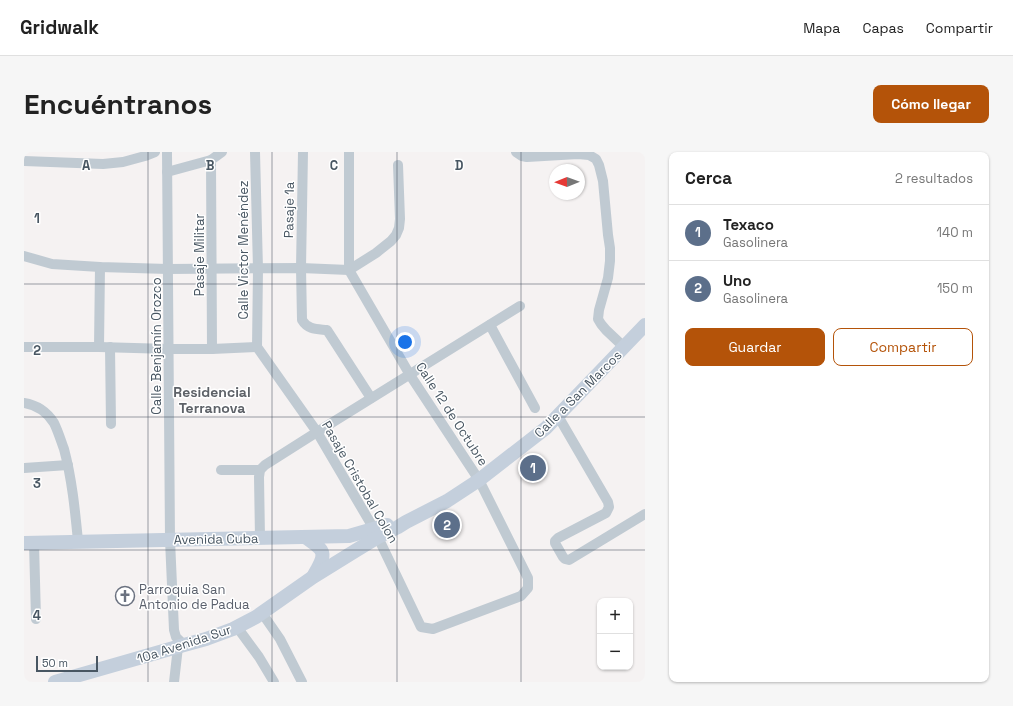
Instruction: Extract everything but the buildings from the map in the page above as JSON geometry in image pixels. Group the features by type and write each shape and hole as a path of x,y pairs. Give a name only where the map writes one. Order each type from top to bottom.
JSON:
{"main road":[{"name":"Calle a San Marcos","path":"406,522 447,502 479,480 546,428 645,325"},
{"name":"Avenida Cuba","path":"29,543 349,536 376,533 396,523 406,522"},
{"name":"10a Avenida Sur","path":"59,681 206,639 237,627 262,613 376,533"},
{"path":"305,537 317,544 322,552 322,561 313,577"}],"street":[{"path":"24,162 103,164 124,162 154,152"},
{"name":"Calle Benjamín Orozco","path":"167,152 170,540 174,630 181,646"},
{"path":"167,172 211,160 222,152"},
{"name":"Calle Victor Menéndez","path":"255,152 258,269 257,348"},
{"name":"Pasaje 1a","path":"303,152 301,268 302,320 305,325 310,328 327,330 370,398"},
{"path":"349,152 349,270"},
{"path":"516,152 527,157 578,154 596,159 603,181 610,248 608,278 598,319 606,330 624,347"},
{"name":"Pasaje Militar","path":"211,160 212,349"},
{"path":"24,256 52,264 100,267 168,269 301,268 349,270 376,253 396,235 399,228 400,219 398,165"},
{"path":"99,347 100,267"},
{"name":"Calle 12 de Octubre","path":"349,270 410,375 479,480 528,578 528,588 521,596 433,629"},
{"path":"260,538 259,477 260,470 265,465 370,398 410,375 520,306"},
{"path":"490,325 535,408"},
{"path":"24,347 169,349 257,348"},
{"path":"110,347 111,424"},
{"name":"Pasaje Cristobal Colon","path":"257,348 317,432 376,533 421,627 433,629"},
{"path":"24,403 35,405 48,415 62,441 71,481 78,541"},
{"path":"558,416 608,502 609,507 606,513 555,541 565,560 569,560 645,514"},
{"path":"24,468 68,465"},
{"path":"221,470 260,470"},
{"path":"29,543 36,619"},
{"path":"262,613 280,639 302,682"},
{"path":"237,627 274,682"},
{"path":"174,682 181,646"}],"place":[{"name":"Texaco","path":"533,468"},
{"name":"Uno","path":"447,525"},
{"name":"Parroquia San Antonio de Padua","path":"125,596"}],"district":[{"name":"Residencial Terranova","path":"212,400"}]}
